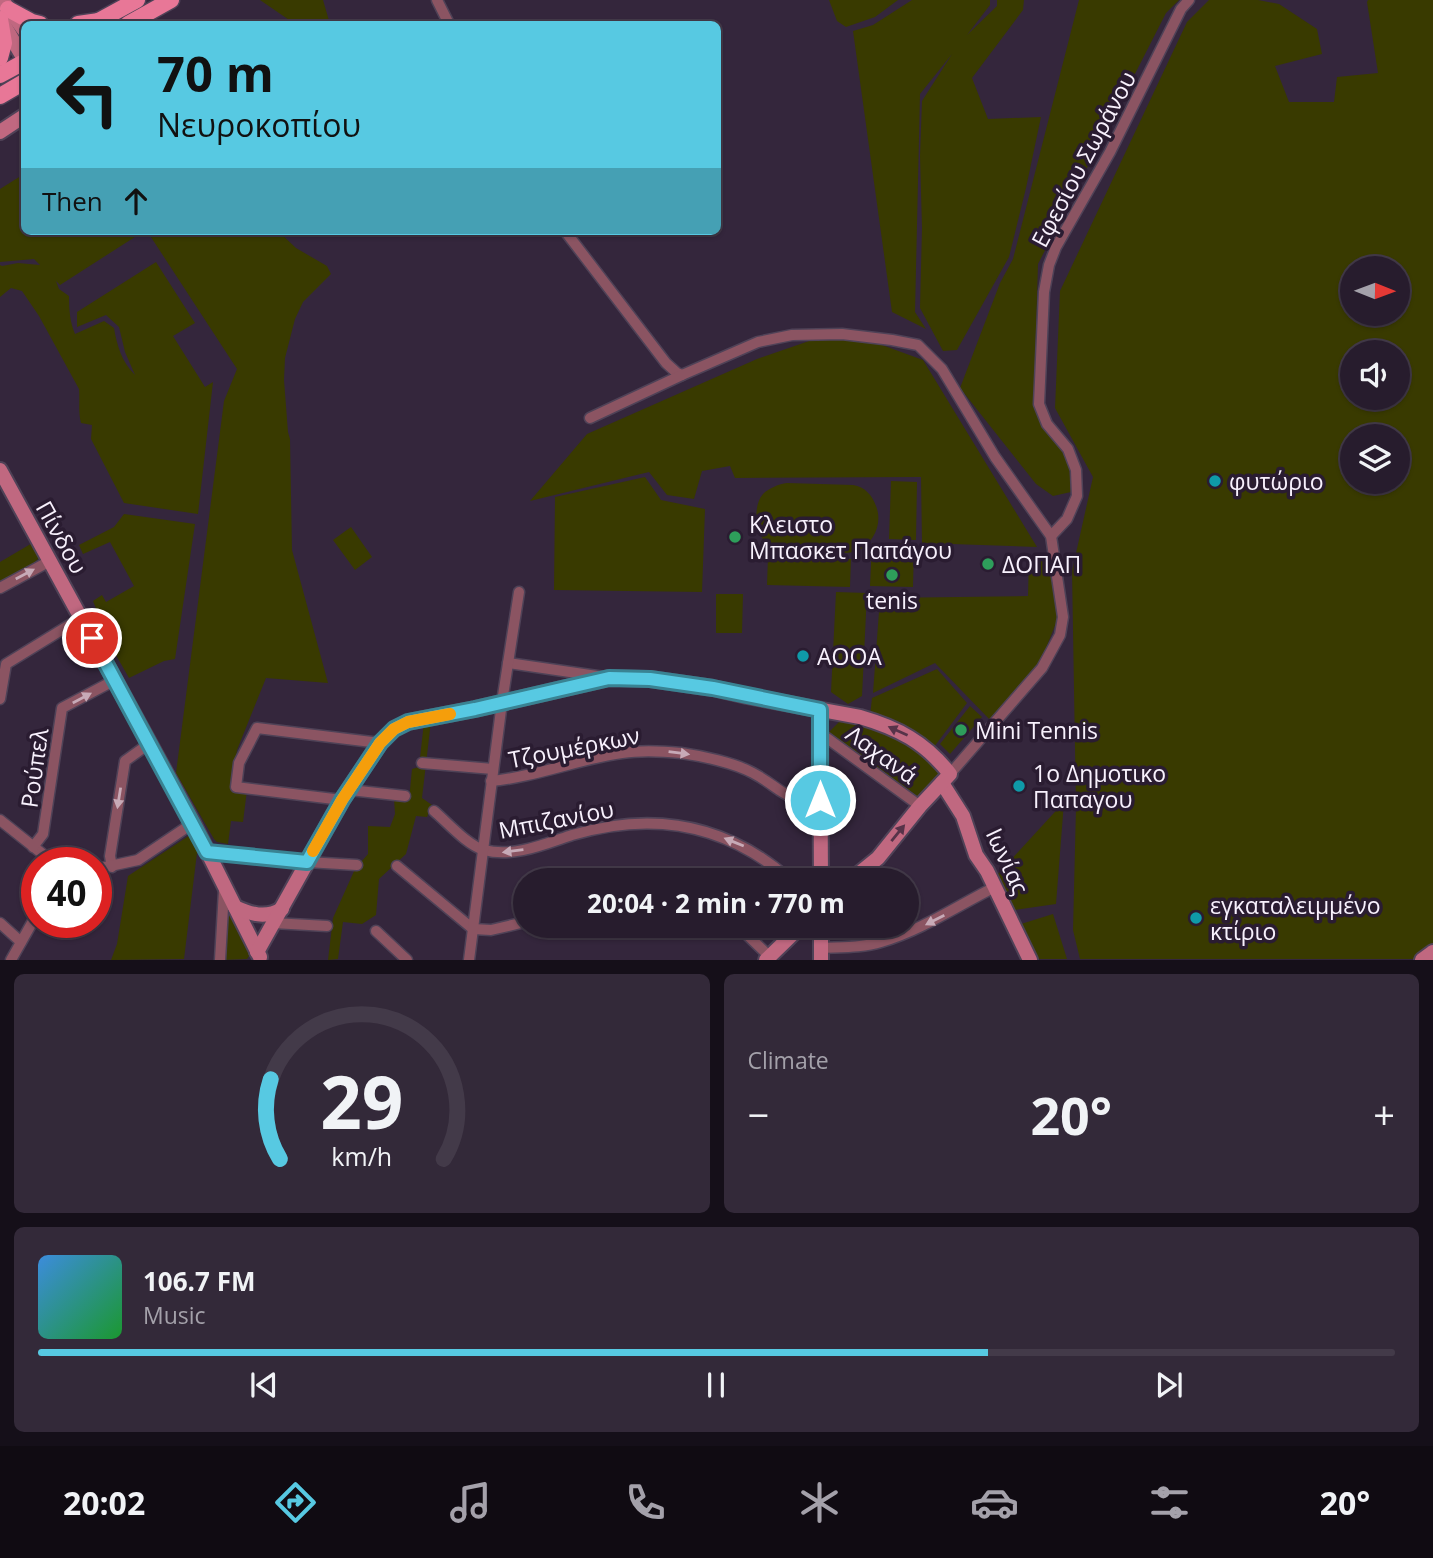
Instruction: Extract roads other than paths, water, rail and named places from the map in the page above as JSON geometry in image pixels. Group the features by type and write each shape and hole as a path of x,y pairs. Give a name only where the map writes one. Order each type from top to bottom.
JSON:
{"main road":[{"path":"100,21 137,0"},
{"path":"133,21 171,0"},
{"path":"0,58 4,43 2,12 29,21"},
{"path":"0,75 21,62"},
{"path":"0,96 21,84"}],"street":[{"path":"437,0 448,21"},
{"name":"Εφεσίου Σωράνου","path":"1051,536 1067,519 1077,496 1076,470 1068,449 1047,424 1040,404 1044,292 1049,265 1056,247 1110,152 1181,9 1189,0"},
{"path":"2,12 21,28"},
{"path":"2,12 21,53"},
{"path":"1,131 21,119"},
{"path":"1,131 21,131"},
{"path":"568,235 666,363 682,374"},
{"path":"590,418 682,374 758,342 792,335 842,334 918,345 942,369 995,457 1051,536 1063,617 1060,635 1042,668 920,806 878,858 866,868"},
{"name":"Πίνδου","path":"0,470 193,823 235,906 255,955"},
{"path":"0,588 50,561"},
{"path":"469,960 491,781 519,592"},
{"path":"0,699 6,663 81,618"},
{"path":"508,663 609,678"},
{"name":"Ιωνίας","path":"255,955 346,795 380,743 394,729 408,722 609,678 650,679 713,688 876,722 908,735 931,752 946,778 976,855 987,871 1030,960"},
{"name":"Ρούπελ","path":"33,847 43,834 62,708 115,680"},
{"path":"820,710 821,868"},
{"path":"380,743 257,728 239,763 236,787 346,795 405,796"},
{"name":"Λαχανά","path":"820,733 920,806"},
{"path":"111,847 125,761 150,743"},
{"name":"Τζουμέρκων","path":"491,781 514,779 622,753 681,753 714,759 752,772 793,798 820,800"},
{"path":"422,763 493,769"},
{"path":"434,811 470,843 483,850"},
{"path":"0,820 33,847"},
{"path":"112,867 138,860 193,823"},
{"name":"Μπιζανίου","path":"483,850 519,851 584,832 616,826 681,825 710,832 744,846 777,868"},
{"path":"207,852 357,865"},
{"path":"397,866 473,929 491,930 513,925"},
{"path":"220,960 225,894 223,885"},
{"path":"821,954 892,938 933,922 995,887"},
{"path":"235,906 256,915 270,915 282,909"},
{"path":"0,923 21,942"},
{"path":"273,923 327,926"},
{"path":"376,931 407,960"},
{"path":"11,960 23,938"},
{"path":"749,938 767,958 788,938"},
{"path":"1422,960 1433,952"}],"place":[{"name":"φυτώριο","path":"1215,481"},
{"name":"Κλειστο Μπασκετ Παπάγου","path":"735,537"},
{"name":"ΔΟΠΑΠ","path":"988,564"},
{"name":"tenis","path":"892,575"},
{"name":"ΑΟΟΑ","path":"803,656"},
{"name":"Mini Tennis","path":"961,730"},
{"name":"1ο Δημοτικο Παπαγου","path":"1019,786"},
{"name":"εγκαταλειμμένο κτίριο","path":"1196,918"}]}
